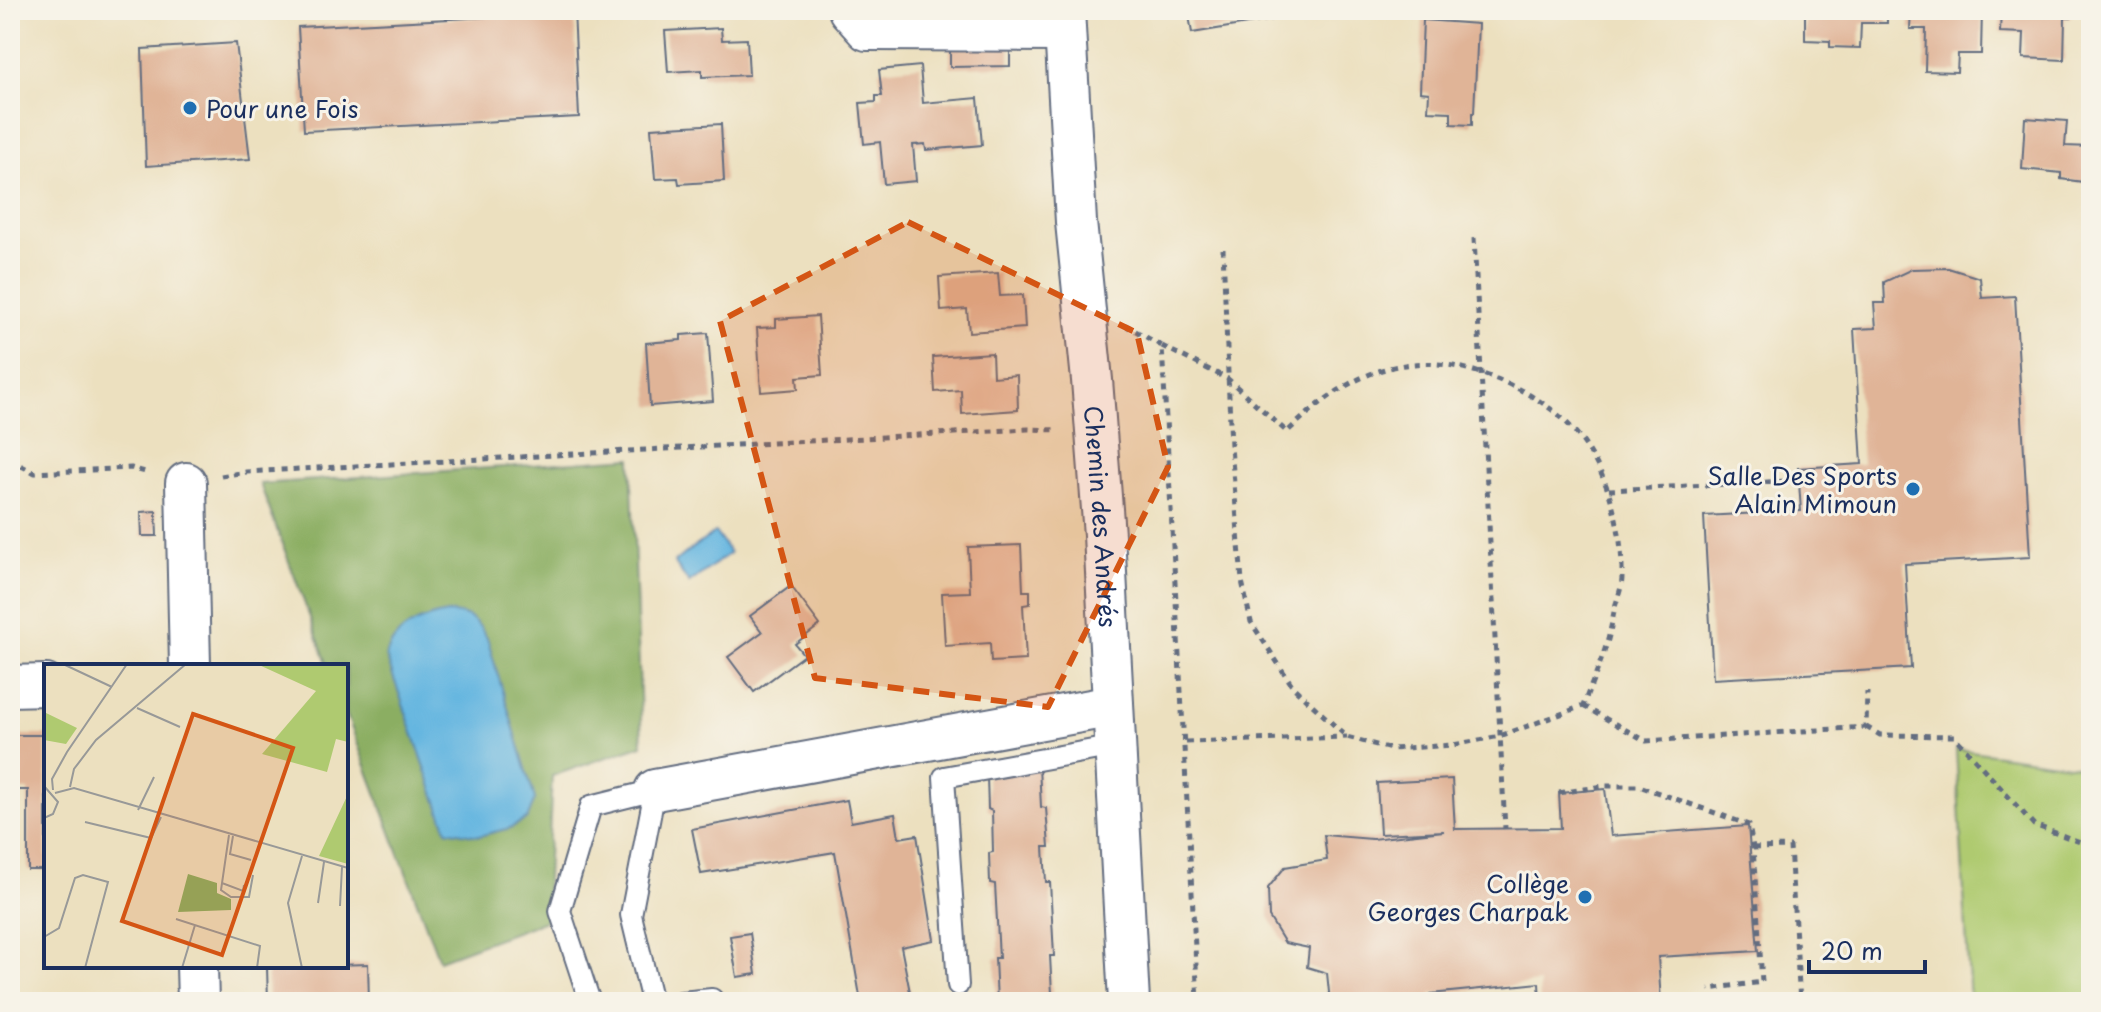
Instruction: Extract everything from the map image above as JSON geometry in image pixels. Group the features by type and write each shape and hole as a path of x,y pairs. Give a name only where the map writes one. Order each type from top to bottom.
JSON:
{"street":[{"name":"Chemin des Andrés","path":"849,10 867,30 1064,20 1076,222 1104,535 1129,1002"},
{"path":"186,483 190,664"},
{"path":"10,686 44,685"},
{"path":"655,790 1113,706"},
{"path":"197,968 198,1002"}],"lane":[{"path":"958,985 944,777 1115,746"},
{"path":"590,1002 560,911 591,806 655,790 631,915 652,1002"},
{"path":"681,1002 712,999"}],"path":[{"path":"1474,238 1505,829"},
{"path":"1223,249 1238,541 1251,622 1294,688 1347,737"},
{"path":"1116,320 1228,379 1287,432 1347,384 1390,368 1430,363 1460,366 1500,380 1537,400 1565,421 1587,450 1609,490 1618,529 1622,580 1606,648 1583,706 1500,736 1453,745 1391,749 1347,737 1186,742"},
{"path":"1162,346 1198,1002"},
{"path":"10,460 35,473 131,468 186,483 246,472 1028,429 1095,431"},
{"path":"1609,490 1788,481"},
{"path":"1866,727 1867,692"},
{"path":"1583,706 1646,741 1866,727 1880,735 1954,736 2034,825 2091,846"},
{"path":"1559,793 1604,786 1639,786 1749,825 1762,982 1709,989"},
{"path":"1753,848 1790,847 1800,1002"}],"highlighted area":[{"path":"908,222 1137,333 1168,467 1048,707 815,678 720,321"}],"green space":[{"path":"631,458 642,745 552,776 545,921 439,960 348,718 348,664 327,664 260,484"},
{"path":"1956,749 2091,768 2091,1002 1970,1002"}],"water":[{"path":"715,532 730,553 689,583 674,562"},
{"path":"447,613 472,619 487,638 535,799 527,819 510,828 479,836 447,830 386,656 402,631 428,618"}],"building":[{"path":"505,10 574,10 579,117 304,131 298,27 506,16"},
{"path":"1188,10 1271,10 1272,20 1192,33"},
{"path":"1805,10 1887,10 1887,23 1861,23 1860,48 1830,47 1830,41 1805,40"},
{"path":"1911,10 1982,10 1981,54 1958,54 1957,72 1925,71 1926,29 1910,29"},
{"path":"2001,10 2071,10 2071,18 2065,18 2064,60 2023,58 2024,33 2000,32"},
{"path":"1423,20 1478,24 1472,125 1451,124 1451,112 1428,111 1429,93 1420,92"},
{"path":"721,28 722,40 747,39 749,75 702,77 702,70 668,72 665,31"},
{"path":"236,43 250,159 146,166 142,49"},
{"path":"950,43 1010,43 1010,66 950,67"},
{"path":"920,66 923,103 978,98 982,145 926,150 925,144 913,145 916,181 884,184 880,142 864,144 860,103 876,102 876,96 882,96 879,70"},
{"path":"2025,118 2067,121 2065,146 2091,147 2091,183 2061,179 2061,173 2022,169"},
{"path":"721,124 724,181 679,184 678,178 655,179 651,128"},
{"name":"Salle Des Sports Alain Mimoun","path":"1948,268 1980,278 1982,298 2015,296 2030,557 1905,564 1911,668 1713,679 1704,516 1801,511 1798,468 1862,464 1854,329 1876,328 1874,303 1885,303 1884,282 1912,269"},
{"path":"998,273 1000,296 1023,295 1025,328 969,332 967,309 941,311 939,277"},
{"path":"818,316 822,375 797,377 798,389 761,392 757,328 776,327 776,319"},
{"path":"708,333 713,401 650,406 646,343 681,340 681,335"},
{"path":"992,353 993,377 1017,375 1018,410 962,414 961,390 935,392 933,357"},
{"path":"156,511 157,536 142,536 141,512"},
{"path":"1021,545 1023,591 1030,591 1030,604 1023,605 1026,660 991,662 990,643 945,646 942,593 970,592 968,547"},
{"path":"791,586 820,625 795,644 804,655 754,692 728,657 762,632 750,616"},
{"path":"10,735 44,735 44,870 28,870 28,790 10,790"},
{"path":"1039,766 1041,807 1046,808 1049,847 1044,847 1046,882 1050,882 1054,956 1050,956 1052,994 997,1002 995,958 999,958 995,884 990,883 992,811 988,809 987,776"},
{"name":"Collège Georges Charpak","path":"1452,779 1455,829 1561,828 1559,793 1605,789 1611,836 1748,826 1758,951 1658,957 1661,1002 1540,1002 1539,983 1431,994 1431,1002 1330,1002 1327,973 1307,967 1309,948 1285,943 1269,917 1268,888 1285,867 1327,860 1324,835 1372,839 1444,831 1380,834 1377,783"},
{"path":"847,800 851,822 895,814 899,838 917,835 934,940 901,947 912,1002 861,1002 835,852 701,874 692,829"},
{"path":"750,933 756,974 737,977 730,936"},
{"path":"368,964 369,1002 268,1002 267,968 348,968 348,965"}],"place":[{"name":"Pour une Fois","path":"190,108"},
{"name":"Salle Des Sports Alain Mimoun","path":"1913,489"},
{"name":"Collège Georges Charpak","path":"1585,897"}]}
